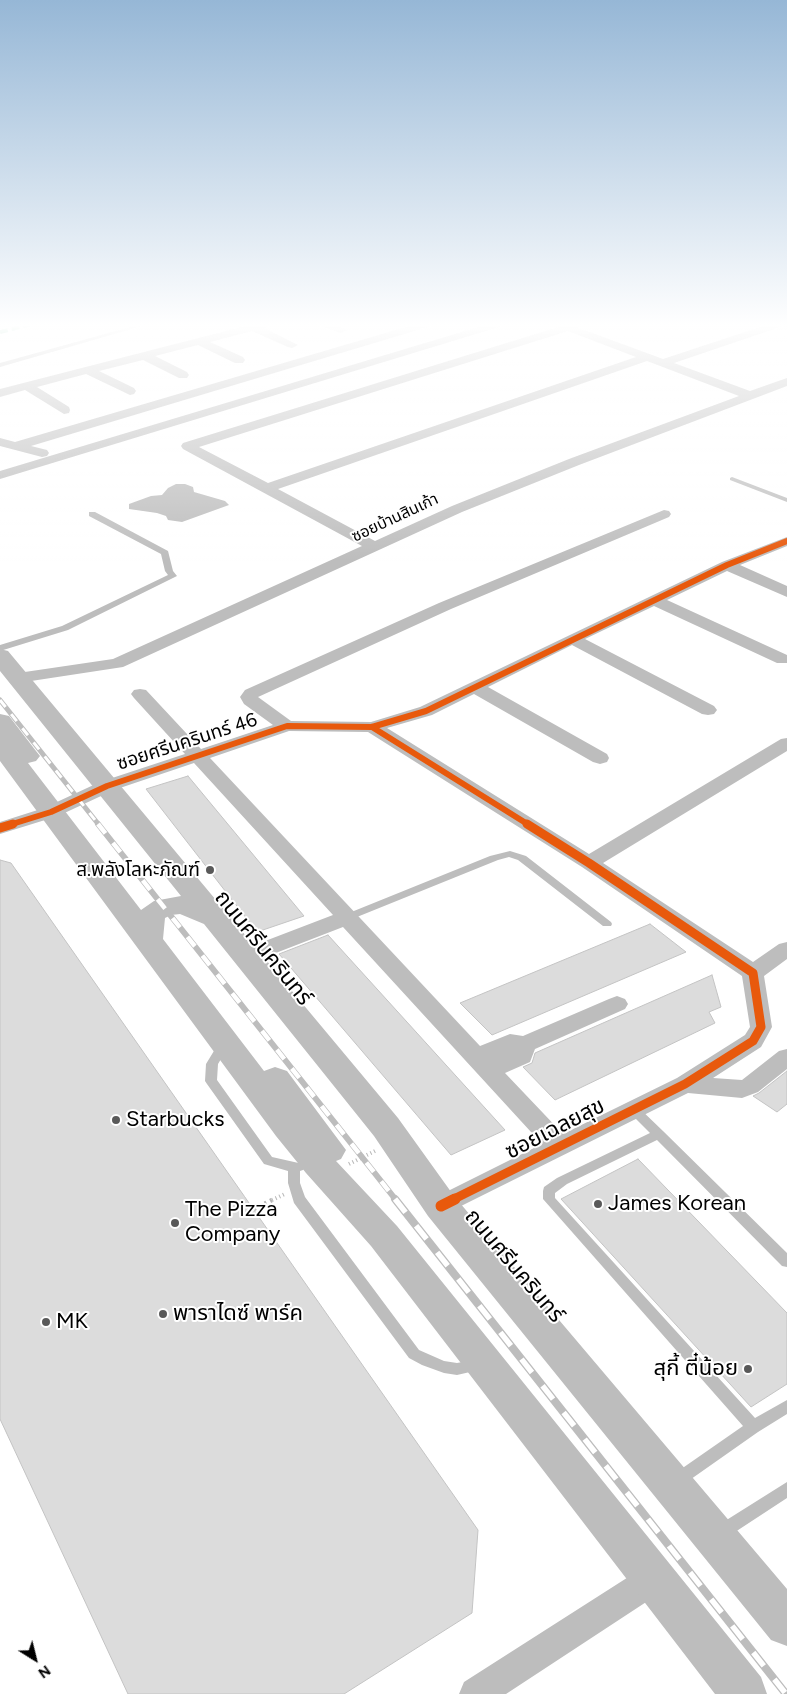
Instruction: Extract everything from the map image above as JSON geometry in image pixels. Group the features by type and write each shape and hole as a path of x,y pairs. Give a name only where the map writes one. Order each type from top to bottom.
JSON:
{"main road":[{"name":"ถนนศรีนครินทร์","path":"0,656 14,679 107,786 386,1127 437,1200 787,1624"},
{"path":"0,708 18,701 14,679"},
{"path":"14,679 255,991 366,1127 437,1200"},
{"path":"0,721 333,1156 384,1236 655,1578 744,1694"},
{"path":"0,744 224,1042 306,1166 384,1236"},
{"path":"148,941 149,919 155,912 164,907 183,905 215,918"}],"street":[{"path":"53,403 64,410"},
{"path":"0,435 112,403"},
{"path":"16,446 161,403"},
{"path":"325,403 188,446 375,547"},
{"path":"265,489 514,403"},
{"name":"ซอยบ้านสินเก้า","path":"14,679 117,664 457,509 574,462 732,403"},
{"path":"0,435 42,460"},
{"path":"664,514 445,606 251,694 250,700 283,728 372,727 426,711 726,566 787,541"},
{"path":"726,566 787,592"},
{"path":"655,600 782,659"},
{"path":"572,639 708,710"},
{"path":"476,688 600,758"},
{"path":"140,694 560,1147"},
{"path":"372,727 589,863 753,973 787,948"},
{"name":"ซอยศรีนครินทร์ 46","path":"0,828 51,812 107,786 283,728"},
{"path":"589,863 787,743"},
{"path":"247,956 348,917"},
{"name":"ซอยเฉลยสุข","path":"437,1200 560,1147 685,1084 753,1041 761,1027 753,973"},
{"path":"483,1063 510,1042 525,1044 617,1004"},
{"path":"685,1084 742,1089 750,1086 787,1057"},
{"path":"476,1694 655,1578"}],"lane":[{"path":"732,479 787,500"},
{"path":"0,648 65,628 173,576 169,571 165,553 92,514"},
{"path":"348,917 494,858 510,854 522,858 607,924"},
{"path":"633,1109 787,1262"},
{"path":"659,1134 562,1181 549,1191 549,1199 753,1427"},
{"path":"306,1166 294,1183 299,1198 414,1354 427,1361 453,1368 484,1364"},
{"path":"672,1484 753,1427 787,1406"},
{"path":"715,1537 787,1489"}],"path":[{"path":"0,476 42,460 233,403"}],"shaded area":[{"path":"176,484 185,484 193,487 194,492 225,501 229,505 182,522 168,520 166,516 157,513 129,509 129,504 151,496 162,495 168,488"}],"building":[{"path":"188,776 304,916 257,932 146,789"},
{"name":"พาราไดซ์ พาร์ค","path":"0,860 11,863 478,1530 472,1613 344,1694 128,1694 0,1419"},
{"path":"650,924 686,952 492,1035 460,1003"},
{"path":"328,935 505,1130 451,1155 279,954"},
{"path":"712,975 721,1007 709,1012 715,1023 555,1100 523,1067 532,1063 535,1053"},
{"path":"787,1071 787,1104 777,1112 753,1096 759,1093"},
{"path":"638,1159 787,1313 787,1384 751,1407 561,1199"}],"waterway":[{"path":"0,475 237,403"}],"railway":[{"path":"0,700 99,825"},
{"path":"98,824 396,1200"},
{"path":"395,1199 786,1694"}],"cycle path":[{"path":"0,828 51,812 107,786 287,726 372,727 426,711 727,565 787,541"},
{"path":"372,727 589,863 753,973 761,1027 753,1041 685,1084 441,1206"}],"place":[{"name":"ส.พลังโลหะภัณฑ์","path":"210,870"},
{"name":"Starbucks","path":"116,1120"},
{"name":"James Korean","path":"598,1204"},
{"name":"The Pizza Company","path":"175,1223"},
{"name":"พาราไดซ์ พาร์ค","path":"163,1314"},
{"name":"MK","path":"46,1322"},
{"name":"สุกี้ ตี๋น้อย","path":"748,1369"}]}
